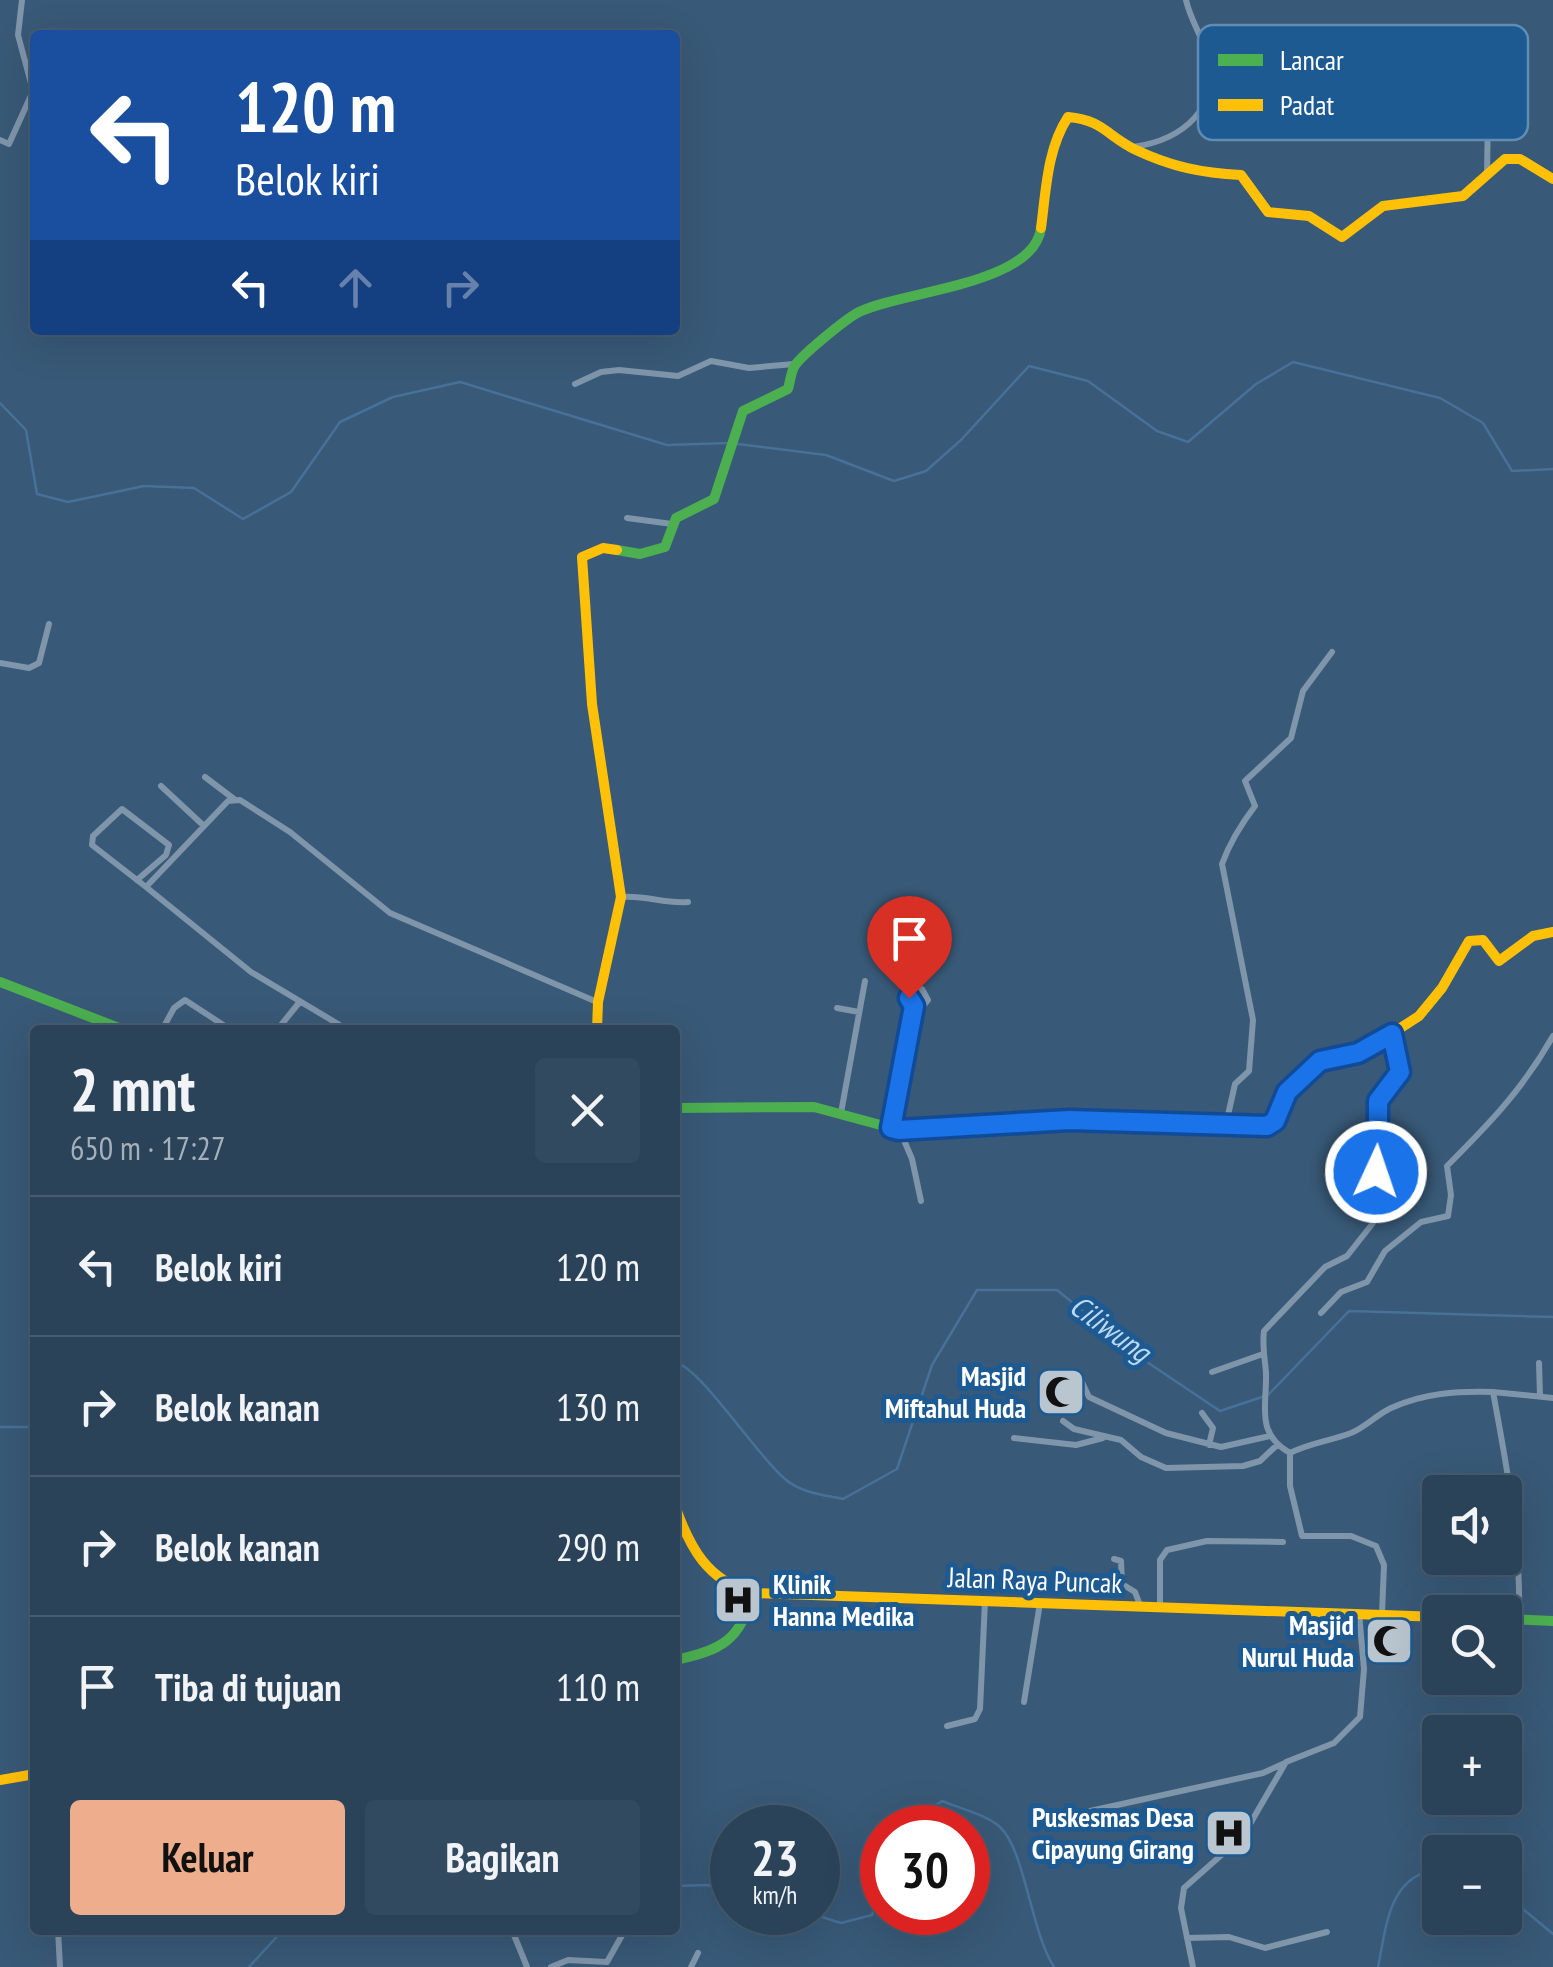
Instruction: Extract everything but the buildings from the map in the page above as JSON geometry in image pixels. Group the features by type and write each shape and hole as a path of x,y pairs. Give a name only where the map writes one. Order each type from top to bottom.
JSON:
{"main road":[{"path":"597,1025 598,1002 620,918 620,898 592,704 581,562 586,553 600,548 617,548 639,557 661,550 679,516 713,501 746,408 790,387 795,364 858,312 993,274 1024,256 1040,237 1048,175 1059,131 1068,117 1093,119 1132,148 1190,172 1240,176 1268,212 1309,216 1342,237 1378,208 1458,198 1496,162 1513,158 1553,179"},
{"path":"680,1108 804,1106 895,1128 1069,1120 1225,1127 1272,1124 1287,1092 1320,1061 1358,1053 1406,1027 1431,1002 1469,942 1483,940 1500,961 1533,936 1553,932"},
{"path":"0,982 111,1025"},
{"name":"Jalan Raya Puncak","path":"680,1518 700,1564 718,1581 752,1593 1422,1616"},
{"path":"680,1659 726,1648 743,1630 752,1593"},
{"path":"1522,1619 1553,1622"},
{"path":"0,1780 30,1775"}],"street":[{"path":"22,0 18,35 30,88"},
{"path":"1186,0 1198,32"},
{"path":"0,140 9,144 30,101"},
{"path":"1132,148 1180,133 1198,113"},
{"path":"1487,140 1487,174"},
{"path":"575,384 601,372 619,370 678,376 711,360 750,368 795,364"},
{"path":"628,518 672,524"},
{"path":"0,663 29,668 38,663 49,624"},
{"path":"1225,1127 1235,1084 1249,1071 1254,1031 1222,864 1239,835 1242,820 1255,806 1245,780 1290,738 1304,691 1332,652"},
{"path":"205,778 290,832 390,913 466,942 598,1002"},
{"path":"160,786 204,826"},
{"path":"146,887 234,799"},
{"path":"137,880 166,855 169,844 122,808 93,836 92,844 251,972 338,1025"},
{"path":"620,898 688,902"},
{"path":"841,1115 865,981"},
{"path":"165,1025 174,1008 185,1000 223,1025"},
{"path":"280,1025 298,1004"},
{"path":"915,1007 895,1128 912,1159 921,1201"},
{"path":"837,1008 859,1012"},
{"path":"1392,1034 1400,1072 1378,1101 1378,1125 1369,1150 1383,1190 1381,1208 1346,1256 1325,1267 1264,1332 1261,1395 1270,1436 1290,1453 1366,1427 1390,1408 1458,1389 1553,1398"},
{"path":"1321,1314 1341,1292 1367,1282 1385,1251 1421,1222 1447,1217 1451,1195 1447,1166 1464,1153 1529,1077 1553,1036"},
{"path":"1212,1372 1264,1354"},
{"path":"1539,1362 1540,1396"},
{"path":"1080,1378 1090,1397 1166,1433 1232,1447 1270,1436"},
{"path":"1492,1392 1510,1476 1520,1595"},
{"path":"1202,1414 1212,1428 1209,1444"},
{"path":"1062,1421 1074,1428 1108,1435 1166,1468 1243,1466 1260,1461 1276,1445"},
{"path":"1014,1438 1076,1445 1095,1443 1108,1435"},
{"path":"1290,1453 1290,1486 1302,1536 1363,1538 1376,1546 1384,1565 1382,1614"},
{"path":"1160,1606 1160,1560 1166,1550 1206,1540 1283,1542"},
{"path":"1114,1558 1121,1562 1122,1586 1135,1592 1140,1606"},
{"path":"946,1726 974,1719 980,1709 985,1601"},
{"path":"1024,1702 1040,1602"},
{"path":"1090,1812 1263,1774 1328,1746 1356,1724 1364,1669 1359,1613"},
{"path":"1192,1967 1181,1908 1184,1888 1243,1836 1286,1762"},
{"path":"1187,1938 1229,1936 1265,1948 1327,1932"},
{"path":"58,1935 60,1967"},
{"path":"514,1935 528,1967"},
{"path":"550,1967 568,1960 607,1962 622,1935"},
{"path":"691,1967 698,1953"}],"waterway":[{"path":"738,444 826,455 894,481 926,471 961,440 1029,366 1088,381 1157,431 1188,442 1256,384 1293,362 1440,398 1483,423 1512,471 1553,469"},
{"path":"0,403 26,430 37,494 68,502 144,486 194,488 243,519 291,492 340,422 393,397 460,382 667,445 730,443"},
{"name":"Ciliwung","path":"680,1365 700,1380 759,1452 791,1484 843,1499 897,1469 932,1365 977,1290 1057,1290 1141,1358 1220,1411 1268,1395 1349,1311 1553,1317"},
{"name":"Ciliwung","path":"0,1427 30,1427"},
{"path":"936,1805 942,1801 953,1805"},
{"path":"990,1821 1009,1838 1039,1934 1054,1967"},
{"path":"1378,1967 1393,1904 1410,1881 1422,1874"},
{"path":"680,1886 710,1886"},
{"path":"1522,1908 1553,1934"},
{"path":"840,1923 860,1918"},
{"path":"249,1967 278,1935"}],"traffic: fast":[{"path":"617,550 640,554 665,547 676,518 714,499 743,411 788,389 798,362 845,322 879,305 991,274 1016,262 1033,247 1041,228"},
{"path":"0,982 111,1025"},
{"path":"680,1108 814,1107 899,1130 1069,1120 1213,1124"},
{"path":"680,1659 727,1641 742,1622 752,1593"},
{"path":"1522,1620 1553,1621"}],"traffic: slow":[{"path":"1041,228 1052,156 1068,117 1097,125 1126,145 1162,161 1200,171 1241,175 1268,212 1309,216 1342,237 1383,206 1463,196 1505,159 1520,159 1553,179"},
{"path":"597,1025 598,1002 621,897 592,704 582,557 603,548 617,550"},
{"path":"1213,1124 1267,1126 1275,1121 1287,1092 1321,1061 1368,1049 1419,1016 1442,988 1469,941 1483,940 1499,961 1533,936 1553,932"},
{"path":"680,1518 694,1549 712,1571 752,1593 1422,1616"},
{"path":"0,1780 30,1775"}],"place":[{"name":"Masjid Miftahul Huda","path":"1061,1392"},
{"name":"Klinik Hanna Medika","path":"738,1600"},
{"name":"Masjid Nurul Huda","path":"1389,1641"},
{"name":"Puskesmas Desa Cipayung Girang","path":"1229,1833"}],"route":[{"path":"909,998 914,1006 891,1128 899,1130 1069,1120 1232,1128 1267,1126 1275,1121 1287,1092 1320,1061 1358,1053 1392,1034 1401,1064 1397,1079 1378,1101 1380,1116 1369,1150 1376,1172"}]}
